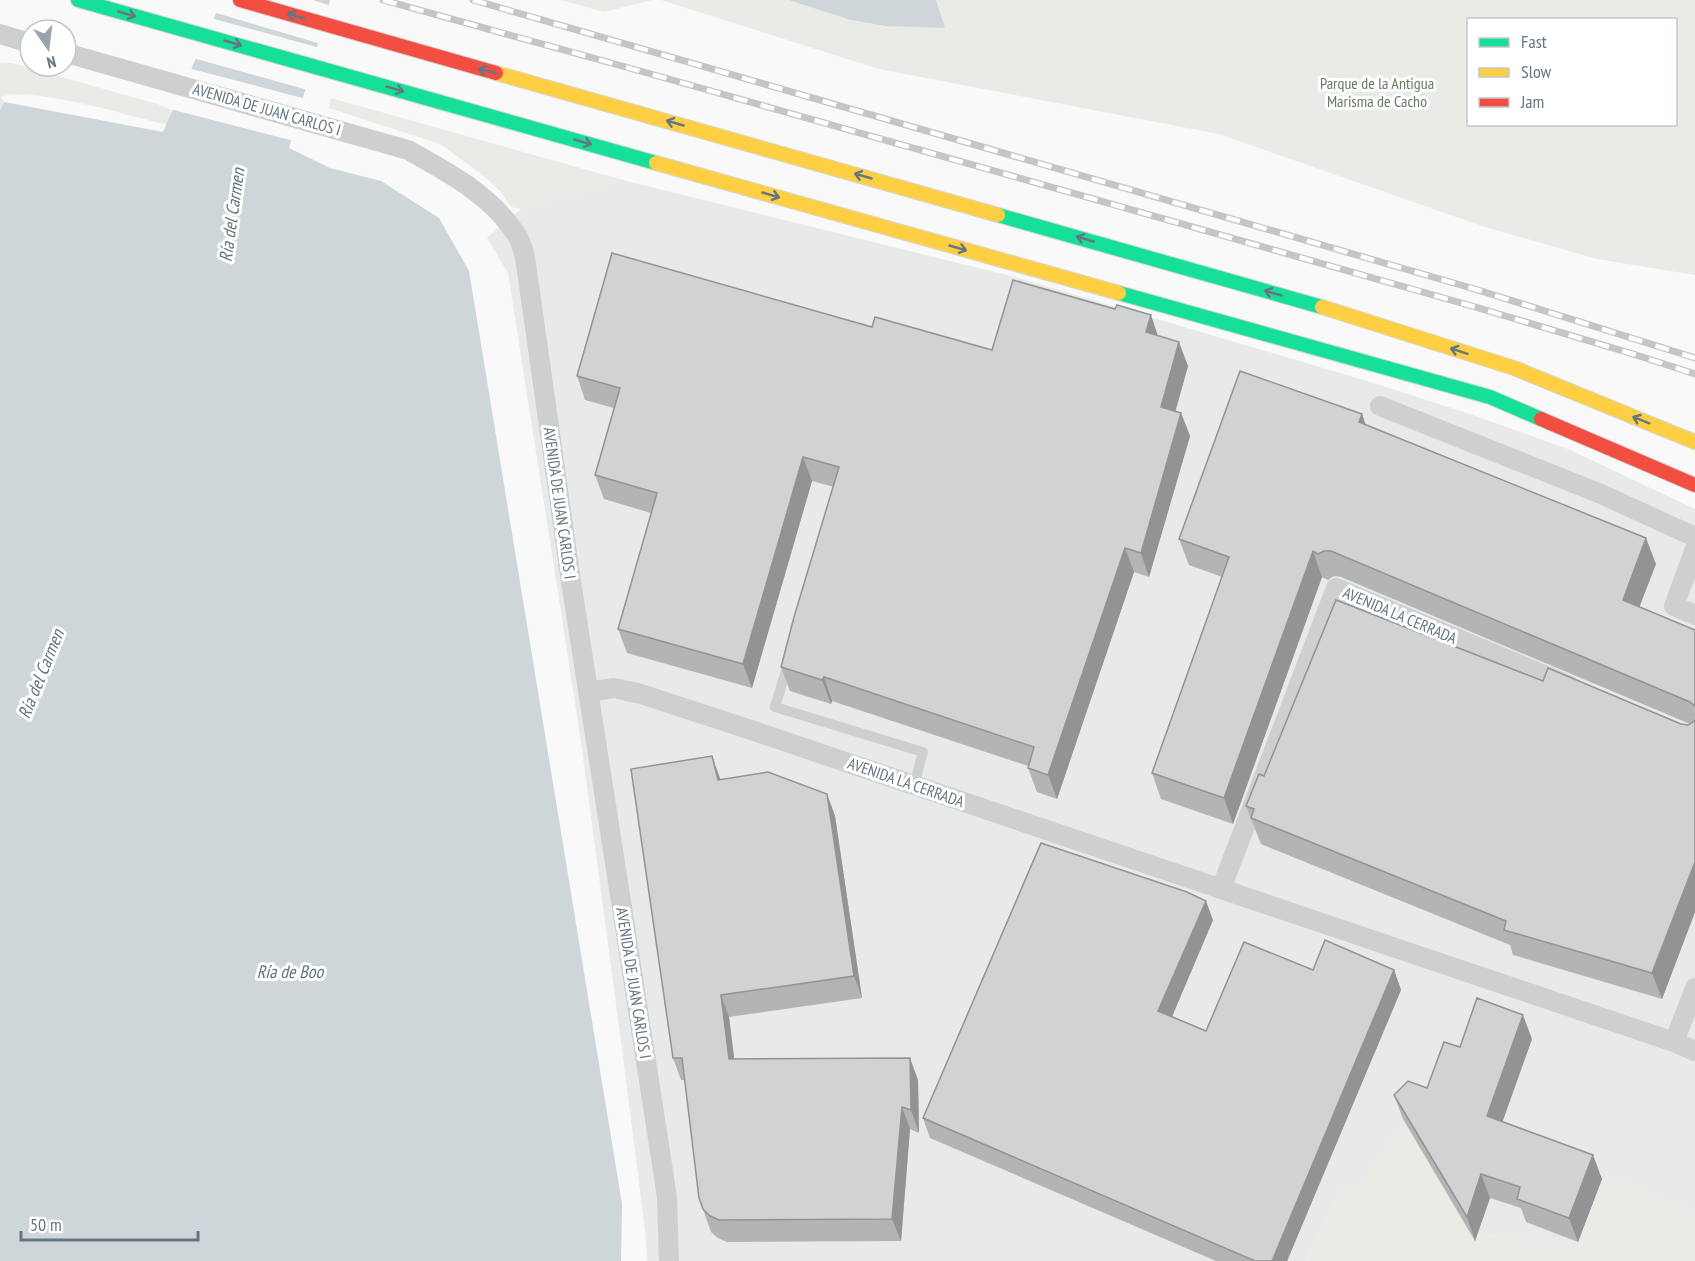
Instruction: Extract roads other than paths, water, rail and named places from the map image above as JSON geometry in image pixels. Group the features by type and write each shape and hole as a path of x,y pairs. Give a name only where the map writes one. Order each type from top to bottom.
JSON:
{"highway":[{"path":"78,0 1490,398 1695,485"},
{"path":"240,0 1316,305 1514,368 1695,442"}],"street":[{"path":"0,34 18,39"},
{"name":"AVENIDA DE JUAN CARLOS I","path":"78,56 408,150 447,171 501,216 515,232 524,251 588,692 662,1164 667,1198 669,1261"},
{"path":"1380,406 1601,494 1695,537"},
{"path":"1695,549 1674,606 1695,615"},
{"name":"AVENIDA LA CERRADA","path":"1221,889 1336,588 1586,693"},
{"name":"AVENIDA LA CERRADA","path":"588,692 614,688 641,694 1695,1051"},
{"path":"1674,1042 1695,988"}],"lane":[{"path":"793,650 776,707 923,752 914,785"}],"water":[{"name":"Ría de Boo","path":"222,0 330,0 289,148 330,168 381,181 439,218 469,271 622,1204 621,1261 0,1261 0,110 4,102 163,132"},
{"path":"789,0 936,0 945,28 886,26 851,20"}],"railway":[{"path":"383,0 1472,306 1695,374"},
{"path":"473,0 1478,290 1695,358"}],"park label":[{"name":"Parque de la Antigua Marisma de Cacho","path":"1377,92"}],"water label":[{"name":"Ría del Carmen","path":"232,215"},
{"name":"Ría del Carmen","path":"41,674"}]}
